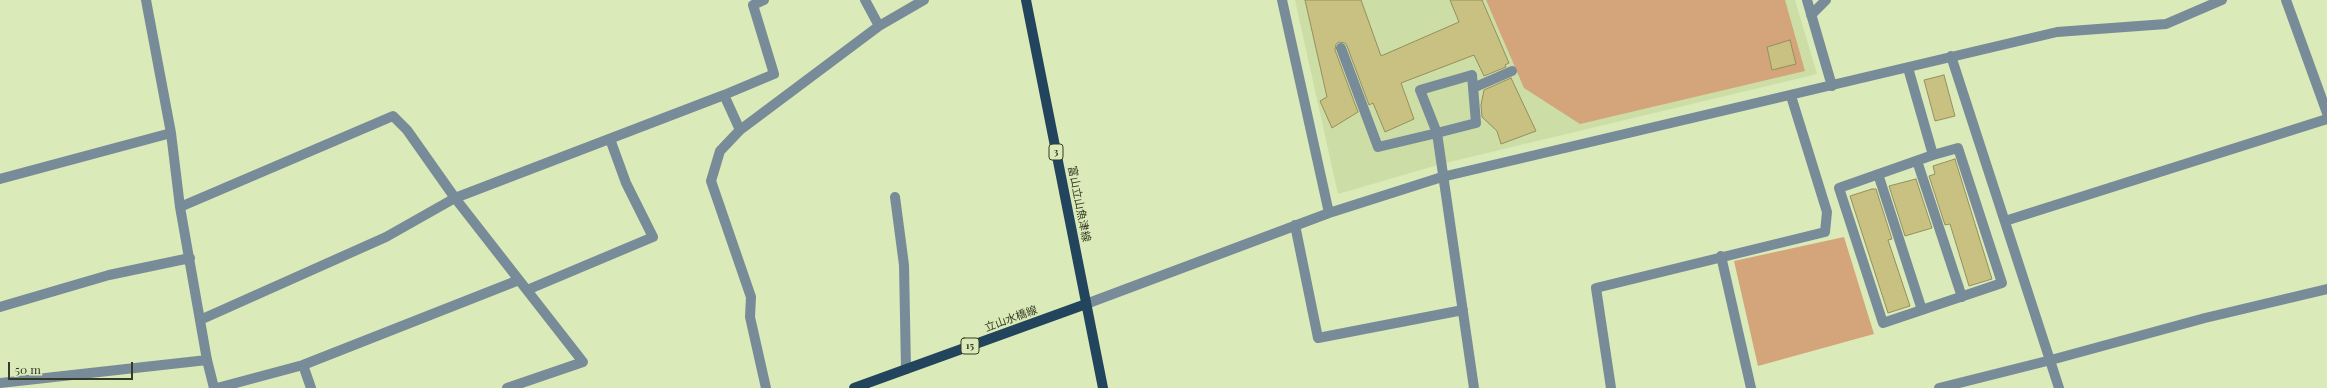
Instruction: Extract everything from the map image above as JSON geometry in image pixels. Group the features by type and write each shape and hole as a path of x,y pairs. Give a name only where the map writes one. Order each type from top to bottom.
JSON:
{"main road":[{"name":"富山立山魚津線","path":"1026,0 1103,388"},
{"name":"立山水橋線","path":"854,388 1086,304"}],"street":[{"path":"146,0 171,133 180,207 207,360 216,388 303,365 519,280"},
{"path":"200,320 386,237 455,198 724,95 774,74 753,5 764,0"},
{"path":"865,0 879,26"},
{"path":"766,388 750,316 751,297 711,180 720,151 740,130 879,26 924,0"},
{"path":"1282,0 1329,213"},
{"path":"1807,0 1832,86"},
{"path":"1811,15 1826,0"},
{"path":"1086,304 1295,225 1442,177 1791,96 1908,68 1951,56 2057,32 2166,24 2222,0"},
{"path":"2286,0 2327,113"},
{"path":"1341,48 1378,147 1437,133 1476,123 1472,75 1420,90 1437,133 1442,177 1474,388"},
{"path":"1951,56 2059,388"},
{"path":"1908,68 1933,155"},
{"path":"1473,88 1512,71"},
{"path":"724,95 740,130"},
{"path":"1611,388 1596,288 1721,256 1825,232 1827,212 1791,96"},
{"path":"180,207 392,116 407,130 455,198 583,362 507,388"},
{"path":"2005,221 2327,119"},
{"path":"0,179 171,133"},
{"path":"527,290 652,237 626,183 610,139"},
{"path":"1958,148 2002,283 1883,323 1839,188 1917,161 1958,148"},
{"path":"1917,161 1962,297"},
{"path":"1878,174 1922,310"},
{"path":"895,197 904,264 906,369"},
{"path":"1295,225 1318,338 1463,310"},
{"path":"1721,256 1752,388"},
{"path":"0,308 109,275 190,258"},
{"path":"1939,388 2051,360 2205,318 2327,289"},
{"path":"0,383 207,360"},
{"path":"303,365 311,388"}],"shaded area":[{"path":"1295,0 1795,0 1817,74 1441,164 1338,194"},
{"path":"1486,0 1785,0 1805,71 1580,124 1524,88"},
{"path":"1844,237 1874,334 1758,366 1734,261"}],"building":[{"path":"1305,0 1361,0 1381,56 1459,22 1450,0 1482,0 1509,63 1505,65 1506,67 1484,76 1474,55 1401,83 1414,119 1385,132 1373,103 1369,105 1347,46 1345,43 1339,42 1336,44 1335,50 1358,112 1332,128 1320,101 1327,97"},
{"path":"1790,40 1796,64 1772,70 1767,47"},
{"path":"1944,75 1955,116 1935,121 1924,80"},
{"path":"1511,78 1536,131 1501,144 1497,131 1482,117 1481,105 1484,90"},
{"path":"1955,159 1992,279 1969,286 1950,224 1945,225 1929,176 1935,174 1933,166"},
{"path":"1916,179 1932,228 1905,236 1889,186"},
{"path":"1876,189 1892,239 1888,240 1910,306 1888,313 1850,196"}]}
